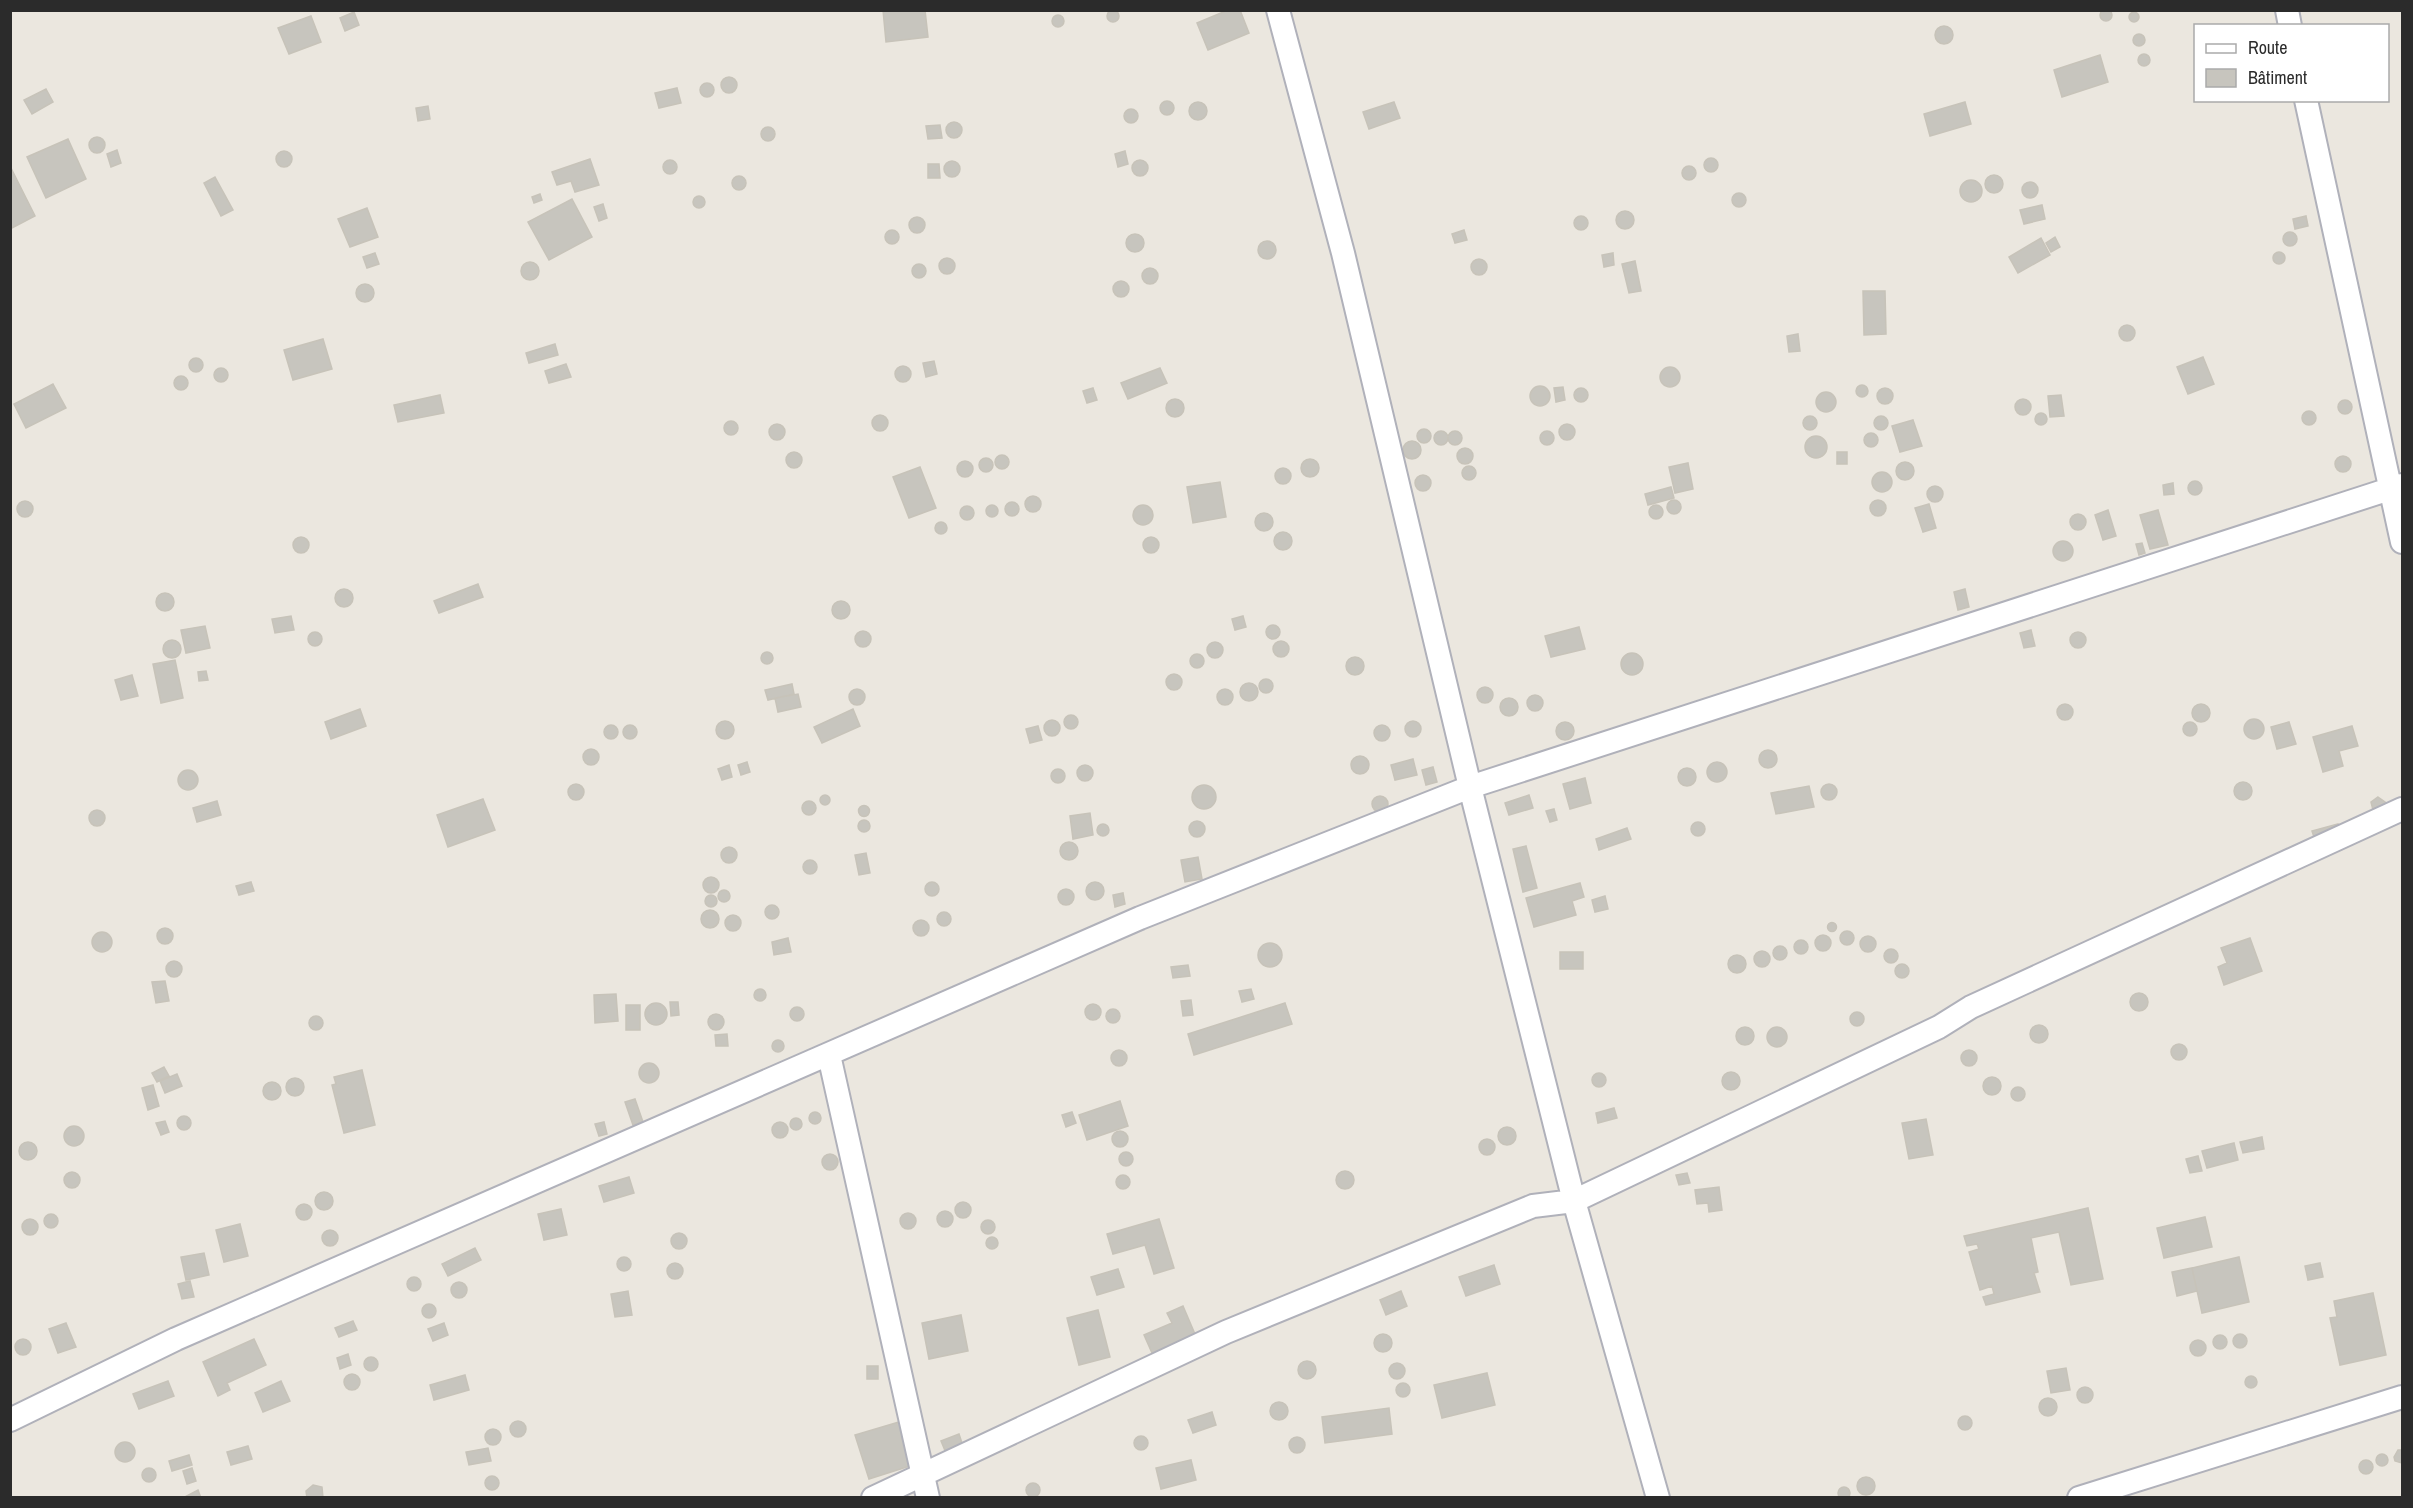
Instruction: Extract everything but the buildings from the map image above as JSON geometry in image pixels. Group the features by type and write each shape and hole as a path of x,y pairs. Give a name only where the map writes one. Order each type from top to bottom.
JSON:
{"street":[{"path":"1278,10 1343,253 1470,787 1574,1201 1658,1497"},
{"path":"2307,102 2397,487 2403,542"},
{"path":"10,1420 176,1339 1140,918 1470,787 2397,487"},
{"path":"873,1497 1226,1332 1533,1206 1574,1201 1939,1027 1971,1007 2403,809"},
{"path":"829,1055 928,1497"},
{"path":"2079,1497 2403,1397"}]}
